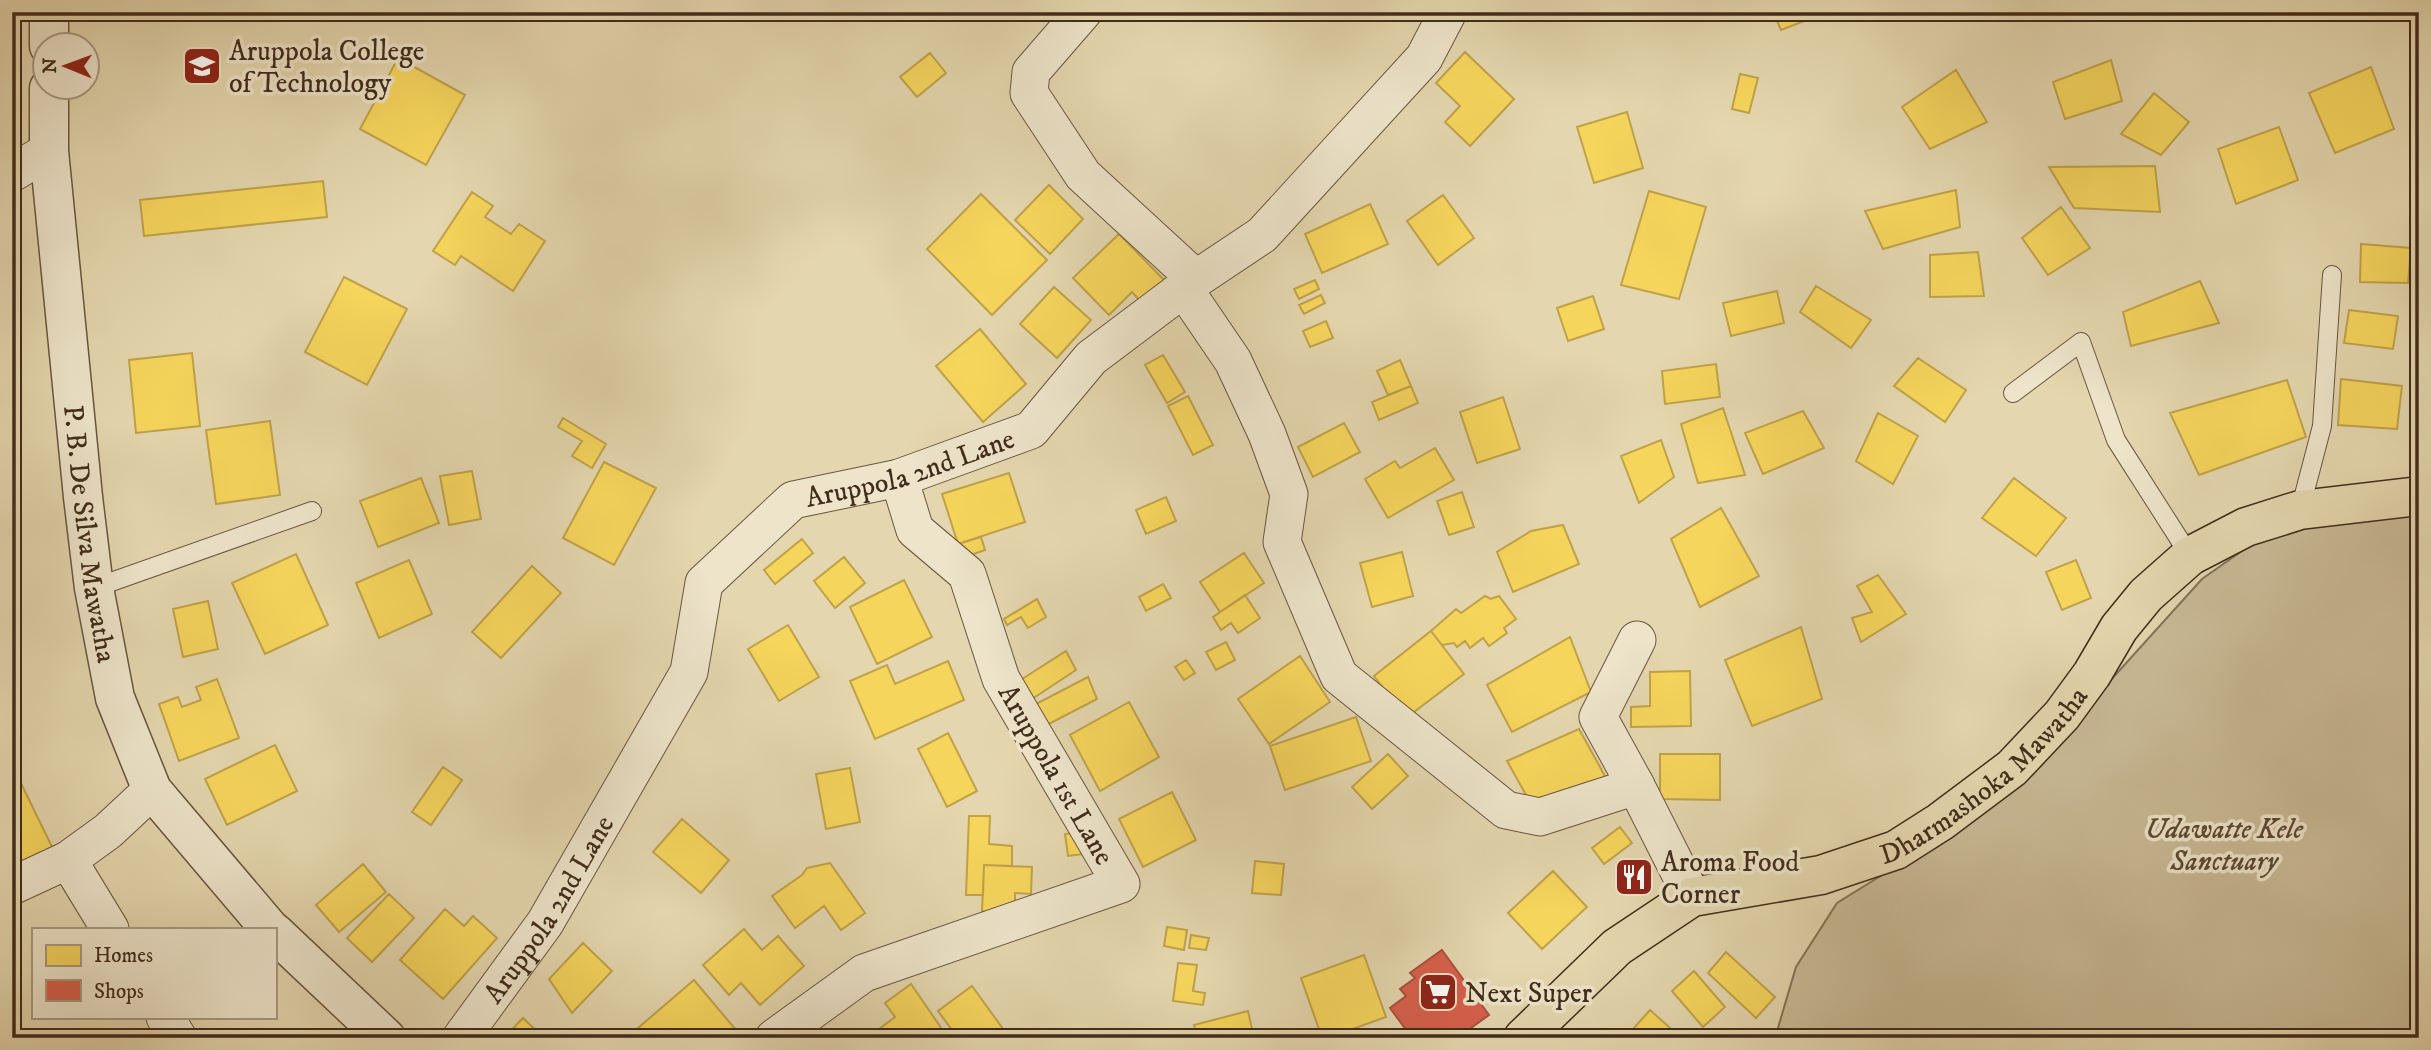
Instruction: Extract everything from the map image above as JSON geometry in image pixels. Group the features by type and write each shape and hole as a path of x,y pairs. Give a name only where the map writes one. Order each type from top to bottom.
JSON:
{"main road":[{"name":"Dharmashoka Mawatha","path":"1522,1038 1617,947 1692,897 1821,875 1896,850 1940,822 2012,768 2029,751 2062,715 2092,674 2119,628 2146,594 2190,556 2246,527 2300,510 2419,496"}],"street":[{"path":"49,12 49,32"},
{"path":"1083,12 1031,72 1029,93 1083,175 1190,284 1233,361 1267,433 1289,494 1282,542 1339,676 1506,810 1540,817 1636,786"},
{"name":"Aruppola 2nd Lane","path":"461,1038 545,923 689,673 704,583 793,500 899,478 1031,430 1091,358 1190,284 1262,235 1424,58 1448,12"},
{"name":"P. B. De Silva Mawatha","path":"49,102 49,151 94,588 116,698 152,789 269,928"},
{"path":"12,173 49,151"},
{"name":"Aruppola 1st Lane","path":"774,1038 864,973 1121,884 1001,679 967,574 915,530 899,478"},
{"path":"1637,640 1598,717 1692,897"},
{"path":"12,886 68,860 108,831 152,789"},
{"path":"68,860 109,928"},
{"path":"276,934 386,1038"},
{"path":"166,1018 178,1038"}],"lane":[{"path":"2300,510 2322,426 2332,275"},
{"path":"2013,394 2081,342 2116,440 2190,556"},
{"path":"94,588 312,511"}],"green space":[{"name":"Udawatte Kele Sanctuary","path":"2419,496 2419,1038 1775,1038 1796,967 1837,903 1908,859 2053,744 2202,579 2300,510"}],"building: Homes":[{"path":"1773,12 1819,12 1820,15 1781,30"},
{"path":"1465,52 1514,99 1470,146 1445,122 1460,106 1436,83"},
{"path":"930,53 946,73 917,97 900,77"},
{"path":"398,58 465,95 426,165 360,129"},
{"path":"2111,60 2122,101 2065,119 2053,82"},
{"path":"2371,67 2394,129 2335,153 2309,93"},
{"path":"1956,70 1987,122 1930,149 1902,107"},
{"path":"1740,74 1758,78 1749,113 1732,109"},
{"path":"2154,93 2189,122 2161,155 2121,134"},
{"path":"1627,112 1643,168 1594,183 1577,127"},
{"path":"2279,127 2298,180 2236,204 2218,149"},
{"path":"2155,166 2160,212 2074,208 2049,167"},
{"path":"323,181 327,217 144,236 140,200"},
{"path":"1049,185 1083,219 1050,254 1015,220"},
{"path":"1956,190 1960,227 1883,249 1865,211"},
{"path":"1649,191 1706,207 1679,299 1621,285"},
{"path":"472,192 493,206 485,217 511,234 519,224 545,241 513,291 461,256 455,265 433,251"},
{"path":"981,194 1047,260 992,315 927,249"},
{"path":"1443,195 1474,238 1438,265 1407,221"},
{"path":"1370,204 1388,244 1322,273 1305,234"},
{"path":"2061,207 2090,248 2048,275 2022,238"},
{"path":"1119,234 1166,282 1143,304 1132,292 1109,315 1073,278"},
{"path":"2361,244 2411,248 2408,283 2360,282"},
{"path":"1978,252 1984,296 1930,297 1930,255"},
{"path":"344,277 407,309 367,385 305,352"},
{"path":"1315,280 1319,289 1299,299 1294,289"},
{"path":"2200,281 2219,323 2131,346 2123,312"},
{"path":"1816,286 1871,320 1851,348 1800,312"},
{"path":"1054,287 1091,320 1057,358 1020,324"},
{"path":"1777,291 1784,323 1731,336 1723,303"},
{"path":"1321,295 1325,303 1304,314 1299,305"},
{"path":"1593,296 1604,329 1568,341 1557,308"},
{"path":"2349,310 2398,316 2393,349 2344,343"},
{"path":"1326,321 1333,338 1310,347 1303,331"},
{"path":"980,329 1026,384 983,422 936,366"},
{"path":"192,353 200,426 136,433 129,360"},
{"path":"1163,355 1185,392 1167,403 1145,365"},
{"path":"1918,358 1966,390 1945,422 1894,386"},
{"path":"1400,360 1411,386 1388,395 1377,371"},
{"path":"1716,364 1720,397 1665,404 1662,371"},
{"path":"2341,379 2402,386 2397,429 2338,425"},
{"path":"2287,380 2306,437 2199,475 2170,413"},
{"path":"1411,386 1418,403 1379,420 1372,402"},
{"path":"1188,396 1213,445 1193,455 1168,406"},
{"path":"1503,397 1520,449 1477,463 1460,412"},
{"path":"1723,408 1745,475 1698,483 1681,424"},
{"path":"1803,411 1824,448 1763,474 1745,433"},
{"path":"1878,413 1918,436 1893,484 1856,461"},
{"path":"563,418 606,444 592,468 572,456 582,441 558,427"},
{"path":"270,421 280,495 216,504 206,430"},
{"path":"1344,423 1360,452 1313,477 1298,447"},
{"path":"1661,440 1674,477 1639,503 1621,456"},
{"path":"1435,448 1454,480 1388,518 1365,479 1395,461 1400,468"},
{"path":"604,462 656,488 614,565 563,538"},
{"path":"472,471 481,519 449,525 440,476"},
{"path":"1009,473 1025,522 958,544 942,494"},
{"path":"421,478 439,523 378,547 360,501"},
{"path":"2014,478 2066,518 2036,556 1982,518"},
{"path":"1462,492 1474,527 1449,535 1437,501"},
{"path":"1166,497 1176,521 1146,534 1136,510"},
{"path":"1721,508 1759,576 1700,607 1671,539"},
{"path":"1563,525 1579,564 1513,592 1497,552 1531,531"},
{"path":"981,537 985,550 962,558 958,544"},
{"path":"802,539 813,553 775,584 764,570"},
{"path":"1402,552 1413,596 1372,607 1360,563"},
{"path":"1244,553 1264,583 1220,612 1200,582"},
{"path":"296,554 328,625 265,654 232,583"},
{"path":"844,557 865,583 835,608 814,581"},
{"path":"409,560 432,614 379,638 356,583"},
{"path":"2076,560 2091,598 2062,610 2046,572"},
{"path":"532,566 561,593 501,658 472,632"},
{"path":"1878,575 1906,614 1861,642 1852,618 1872,612 1857,586"},
{"path":"904,580 932,637 877,664 850,607"},
{"path":"1163,584 1171,598 1146,611 1139,597"},
{"path":"1245,595 1260,618 1238,633 1231,623 1221,630 1213,617"},
{"path":"1485,596 1491,599 1499,596 1516,619 1504,628 1507,633 1489,646 1483,638 1470,648 1465,641 1457,647 1454,643 1442,645 1431,631 1456,609 1461,613"},
{"path":"1037,599 1046,617 1028,628 1021,617 1007,625 1004,619"},
{"path":"208,601 218,649 183,657 173,609"},
{"path":"788,625 819,677 779,701 748,649"},
{"path":"1801,627 1822,699 1752,726 1725,660"},
{"path":"1431,631 1464,674 1406,718 1374,676"},
{"path":"1570,637 1591,692 1512,732 1487,685"},
{"path":"1226,642 1235,660 1216,670 1206,652"},
{"path":"1066,651 1076,670 1029,701 1019,681"},
{"path":"1300,656 1330,702 1269,744 1238,699"},
{"path":"1186,660 1195,673 1184,680 1175,667"},
{"path":"948,661 964,700 875,739 850,681 887,665 895,684"},
{"path":"1690,671 1691,726 1631,727 1631,707 1650,706 1650,672"},
{"path":"1088,677 1097,699 1043,727 1034,705"},
{"path":"217,679 239,738 179,761 159,704 178,697 182,707 201,700 196,687"},
{"path":"1129,702 1159,757 1100,791 1070,735"},
{"path":"1356,717 1371,761 1285,790 1270,746"},
{"path":"1579,729 1606,778 1530,802 1507,761"},
{"path":"948,733 977,791 947,807 918,749"},
{"path":"275,745 297,791 227,825 205,779"},
{"path":"1388,754 1408,776 1372,809 1352,787"},
{"path":"1660,754 1720,754 1720,800 1660,799"},
{"path":"443,767 462,780 431,825 412,812"},
{"path":"850,768 860,822 826,829 816,774"},
{"path":"17,775 55,853 12,875 12,778"},
{"path":"1172,792 1196,840 1143,867 1119,819"},
{"path":"969,816 990,816 989,844 1012,846 1012,866 984,865 983,895 966,895"},
{"path":"682,819 729,860 701,893 653,852"},
{"path":"1620,827 1632,843 1604,864 1592,848"},
{"path":"1080,832 1084,854 1068,856 1065,834"},
{"path":"1255,861 1284,864 1281,895 1252,893"},
{"path":"830,863 865,913 841,930 824,906 795,928 772,896 802,875 807,868"},
{"path":"363,864 386,892 339,932 316,905"},
{"path":"984,865 1032,867 1031,894 1015,893 1015,912 982,911"},
{"path":"1553,871 1587,907 1542,949 1508,913"},
{"path":"389,894 414,918 372,962 347,938"},
{"path":"445,909 464,926 473,916 497,938 443,999 400,960"},
{"path":"1167,927 1187,930 1184,950 1164,946"},
{"path":"744,929 762,950 778,936 804,966 760,1005 741,983 729,995 703,965"},
{"path":"1191,935 1209,938 1206,950 1189,948"},
{"path":"583,943 612,971 572,1013 549,979"},
{"path":"1726,952 1775,997 1756,1018 1708,973"},
{"path":"1364,955 1386,1017 1322,1038 1301,978"},
{"path":"1178,963 1197,965 1193,991 1205,993 1203,1005 1173,1001"},
{"path":"1694,971 1725,1007 1703,1027 1672,991"},
{"path":"694,980 736,1030 727,1038 646,1038 638,1028"},
{"path":"911,984 948,1038 867,1038 895,1017 885,1003"},
{"path":"972,986 1006,1033 999,1038 958,1038 938,1011"},
{"path":"1650,1010 1679,1036 1625,1038"},
{"path":"1248,1011 1254,1038 1197,1038 1194,1025"},
{"path":"523,1018 544,1038 504,1038"}],"building: Shops":[{"name":"Aroma Food Corner","path":"1638,864 1647,872 1632,881 1625,872"},
{"name":"Next Super","path":"1442,950 1489,1015 1457,1038 1412,1038 1390,1008 1406,996 1400,989 1415,978 1410,973"}],"place":[{"name":"Aruppola College of Technology","path":"202,66"},
{"name":"Aroma Food Corner","path":"1634,877"},
{"name":"Next Super","path":"1438,992"}]}
